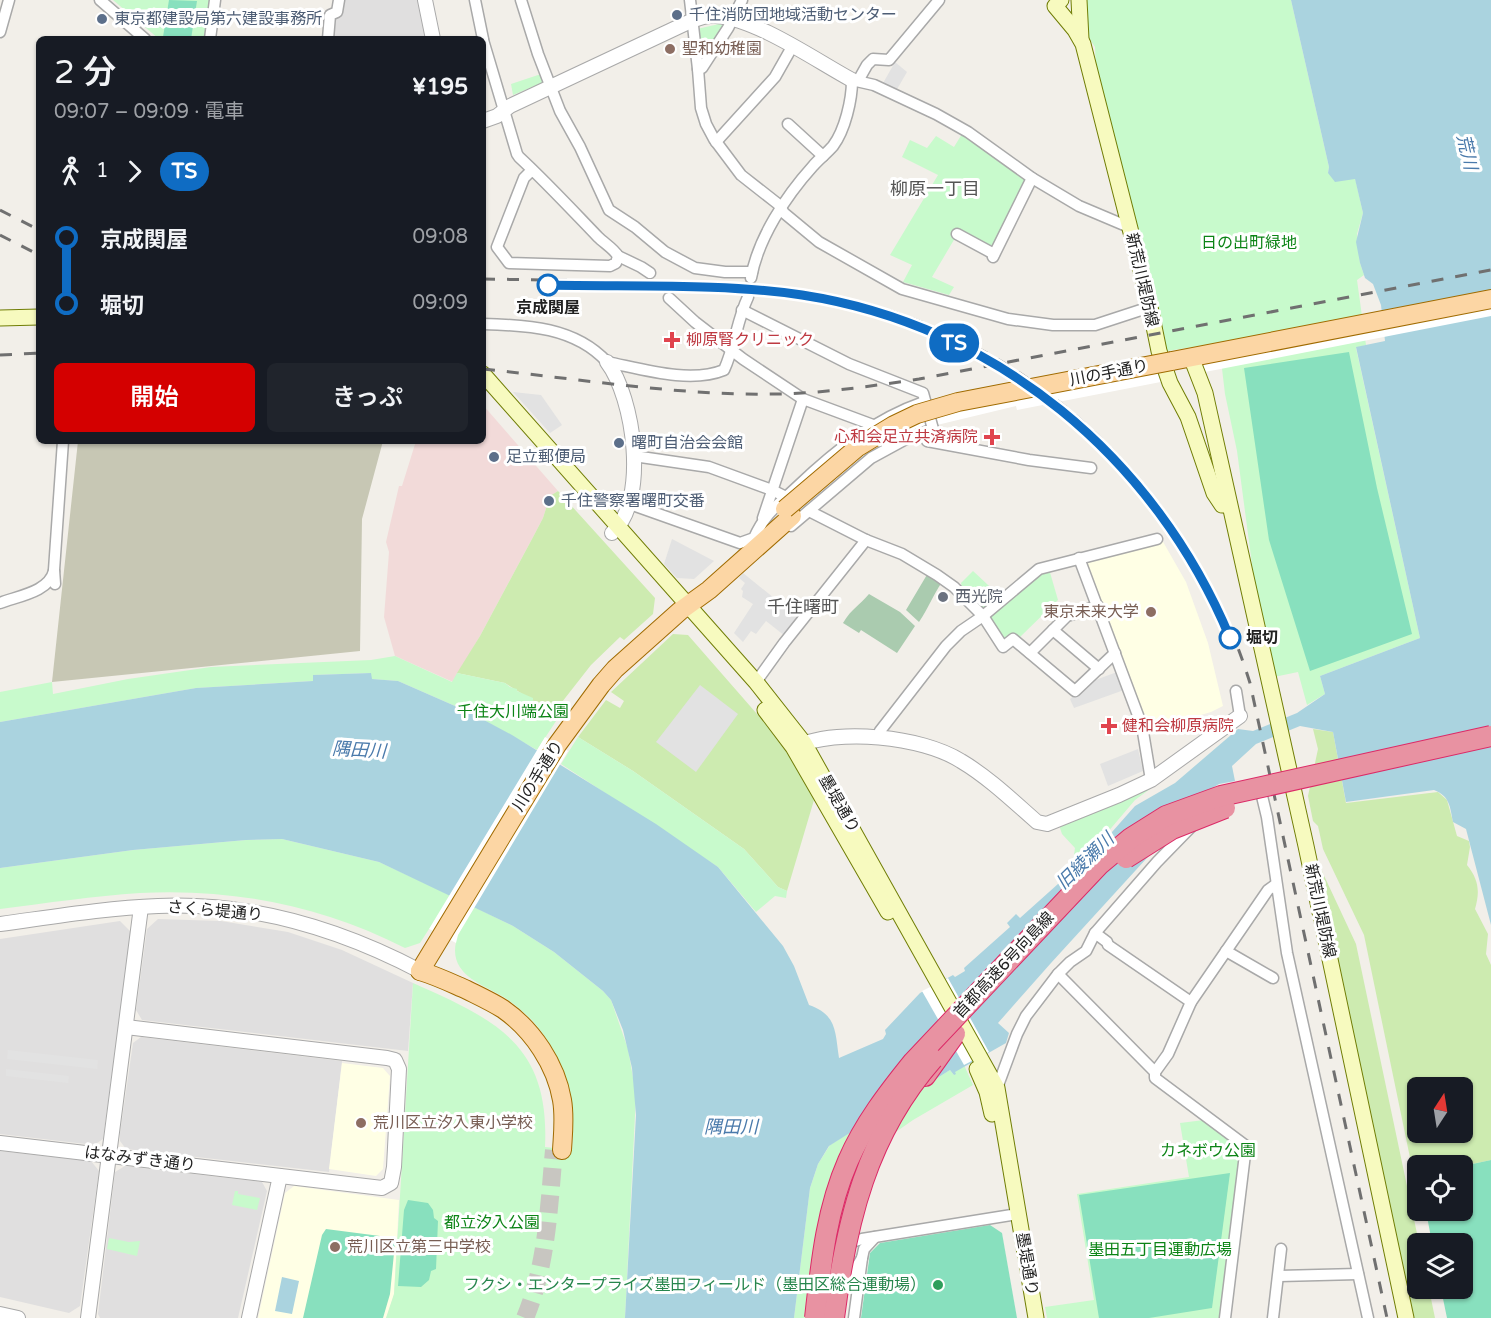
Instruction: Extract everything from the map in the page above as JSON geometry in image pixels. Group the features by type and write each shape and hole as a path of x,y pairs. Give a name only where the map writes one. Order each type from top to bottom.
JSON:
{"highway":[{"name":"首都高速6号向島線","path":"815,1318 827,1229 833,1204 848,1162 874,1113 913,1062 1100,864 1156,821 1185,807 1221,796 1491,736"},
{"name":"首都高速6号向島線","path":"834,1318 847,1236 867,1168 885,1129 907,1093 955,1034 1110,872 1138,849 1172,829 1225,808 1491,747"},
{"path":"846,1318 853,1260 862,1215 874,1173 884,1148 912,1095 955,1034"},
{"path":"825,1318 832,1256 858,1159 885,1104 913,1062"}],"main road":[{"name":"新荒川堤防線","path":"1079,0 1081,40 1129,223 1159,351 1170,382 1188,417 1214,493 1222,505 1229,505"},
{"name":"新荒川堤防線","path":"1054,2 1081,40"},
{"name":"川の手通り","path":"1197,361 1491,299"},
{"name":"川の手通り","path":"420,971 557,745 583,707 608,677 683,608 709,590 858,447 894,424 917,414 958,402 1491,309"},
{"path":"0,318 36,317"},
{"path":"0,328 36,327"},
{"name":"新荒川堤防線","path":"1197,361 1281,735 1406,1318"},
{"name":"墨堤通り","path":"486,378 683,608 748,689 799,745"},
{"name":"墨堤通り","path":"486,391 615,530"},
{"name":"墨堤通り","path":"683,608 756,682 799,745 977,1059 997,1088 1026,1318"},
{"path":"420,971 435,983 499,1016 519,1034 536,1056 554,1100 558,1150"},
{"name":"墨堤通り","path":"977,1059 990,1102 1036,1318"}],"street":[{"path":"0,31 2,17 9,0"},
{"path":"100,0 142,36"},
{"path":"210,36 215,0"},
{"path":"328,36 330,15 338,12 339,0"},
{"path":"425,0 432,36"},
{"path":"475,0 482,36"},
{"path":"522,0 538,54 560,111 580,147 609,210 664,252 695,268 752,275 766,235 780,208 838,137 855,80 873,59 889,60 939,0"},
{"path":"690,0 701,108 706,124 716,142 741,175 778,204 805,232 819,242 902,289 1008,319 1053,325 1095,325 1150,307"},
{"path":"698,69 702,68 742,0"},
{"path":"486,120 693,20 710,16 732,19 758,27 855,80 874,84 936,114 968,132 1032,178 1079,206 1124,225 1129,223"},
{"path":"716,142 774,77 792,47"},
{"path":"486,49 517,154 618,256 650,273"},
{"path":"788,124 823,156"},
{"path":"532,170 524,178 497,246 506,262 509,264 610,266 616,263 618,256"},
{"path":"957,234 993,255 1032,178"},
{"path":"607,362 690,377 724,370 733,351 742,310 748,297"},
{"path":"669,298 695,322 733,351 803,399 873,425"},
{"path":"742,310 849,364 924,393 933,429 927,441 1029,460 1091,468"},
{"path":"486,324 531,326 573,337 600,354 607,362 619,382 624,399 634,456 630,504 615,530"},
{"path":"630,504 675,522 740,543 757,542 761,521 803,399"},
{"path":"793,508 845,444 892,415 926,402"},
{"path":"761,521 793,508 871,458 904,440 933,429"},
{"path":"57,444 61,460"},
{"path":"55,584 63,444"},
{"path":"634,456 709,467 772,490 793,508 902,554 954,587 983,616 1003,647 1013,639 1075,691 1115,653"},
{"path":"877,738 880,731 946,646 961,631 983,616 1040,568 1157,539"},
{"path":"756,682 866,540"},
{"path":"1079,558 1142,726 1151,780"},
{"path":"0,603 47,584 54,570"},
{"path":"1030,653 1066,616 1098,606"},
{"path":"1053,630 1099,669"},
{"path":"799,745 846,736 877,738 946,753 977,772 1042,824 1053,822 1151,780 1240,716 1236,691"},
{"path":"997,1088 1026,1016 1058,974 1086,951 1095,933 1157,862 1196,821 1218,803 1245,791 1261,792 1267,817 1275,885 1287,953 1368,1318"},
{"path":"1225,1318 1246,1146 1155,1078 1155,1072 1168,1054 1191,1002 1269,890 1275,885"},
{"name":"さくら堤通り","path":"0,924 141,907 196,906 279,917 341,935 420,971"},
{"path":"88,1318 141,907"},
{"path":"1095,933 1127,959 1191,1002"},
{"path":"1226,951 1273,978"},
{"path":"1058,974 1155,1072"},
{"name":"はなみずき通り","path":"0,1143 382,1188 392,1181 399,1069 395,1060 126,1027"},
{"path":"249,1318 280,1176"},
{"path":"862,1257 855,1270 849,1274 843,1273 836,1267 836,1258 840,1248 861,1239 1014,1215"},
{"path":"854,1318 864,1249 875,1237"},
{"path":"1273,1318 1281,1249"},
{"path":"1279,1276 1358,1274"},
{"path":"0,1314 18,1318"}],"shaded area":[{"path":"342,0 418,0 425,36 331,36 333,18"},
{"path":"895,62 907,72 896,91 882,85"},
{"path":"513,392 541,395 562,425 550,433"},
{"path":"486,408 558,491 550,496 543,518 453,682 395,656 384,617 389,552 386,542 399,486 402,486 415,444 486,444"},
{"path":"78,444 382,444 362,519 360,651 52,682"},
{"path":"672,539 714,561 694,579 677,578 664,564"},
{"name":"東京未来大学","path":"1162,540 1186,582 1208,643 1223,706 1184,720 1159,721 1145,725 1087,562 1093,558"},
{"path":"743,573 799,618 785,636 766,621 756,634 751,631 743,642 734,633 753,604 742,597 741,589 745,583 739,578"},
{"path":"928,573 942,582 919,622 906,610"},
{"path":"869,594 900,612 915,626 897,653 861,630 859,633 843,623"},
{"path":"1117,672 1124,690 1074,708 1070,699 1090,682"},
{"path":"700,685 738,714 696,772 656,742"},
{"path":"1138,749 1143,771 1108,786 1100,764"},
{"path":"158,919 221,921 288,932 342,950 413,983 408,1051 142,1020 136,1010 147,929"},
{"path":"120,921 131,932 103,1139 94,1145 0,1134 0,939"},
{"path":"141,1037 342,1061 329,1172 126,1149 120,1141 120,1133 133,1043"},
{"path":"8,1050 98,1060 97,1069 7,1059"},
{"name":"荒川区立汐入東小学校","path":"342,1063 383,1068 390,1076 383,1169 376,1176 329,1169"},
{"path":"6,1069 69,1076 68,1083 6,1076"},
{"path":"0,1151 91,1161 99,1171 80,1306 69,1313 0,1297"},
{"path":"125,1166 262,1182 267,1191 238,1318 100,1318 98,1314 115,1172"},
{"name":"荒川区立第三中学校","path":"294,1186 399,1200 394,1294 386,1318 258,1318 285,1193"}],"green space":[{"path":"113,0 210,0 204,36 155,36"},
{"path":"169,0 197,1 191,36 163,36"},
{"name":"日の出町緑地","path":"1083,0 1291,0 1329,167 1328,173 1355,178 1363,213 1357,234 1360,263 1364,275 1357,280 1366,345 1356,348 1420,638 1320,676 1325,694 1307,705 1298,672 1274,677 1257,602 1237,451 1225,394 1219,343 1167,351 1162,322 1096,73 1095,47 1085,32"},
{"path":"719,24 725,26 701,61 697,29"},
{"path":"541,74 544,82 513,95 511,84"},
{"path":"962,134 1029,183 991,251 958,233 932,277 954,287 949,295 903,282 912,265 890,255 938,175 902,157 910,140 927,148 936,136 954,147"},
{"path":"1349,352 1377,488 1412,634 1310,671 1269,540 1244,368"},
{"path":"558,491 655,598 653,614 624,640 620,637 591,665 555,711 540,705 505,683 457,673 480,636 532,539 543,518 550,496"},
{"path":"1045,569 1049,569 1058,600 1019,638 1003,641 990,618"},
{"path":"973,571 1002,598 984,610 962,589 961,583"},
{"path":"673,634 688,635 764,722 789,756 814,800 787,891 778,887 744,849 633,771 578,737 606,700 620,708 624,701 611,692"},
{"name":"千住大川端公園","path":"395,656 452,682 457,673 505,683 533,698 533,701 540,705 548,706 552,711 562,712 537,750 471,713 398,681 371,679 371,673 313,675 313,681 196,688 0,722 0,692 52,682 53,694 128,679 211,667 371,660"},
{"path":"1313,729 1333,732 1346,803 1438,792 1447,800 1457,836 1469,841 1467,865 1476,881 1478,897 1475,909 1488,934 1486,954 1491,965 1491,1160 1473,1164 1473,1155 1409,1155 1364,935 1323,849 1318,826 1313,821 1308,796 1318,749"},
{"path":"578,737 633,771 744,849 778,887 787,891 786,898 775,896 756,912 718,867 561,764"},
{"path":"1149,787 1150,789 1135,800 1095,847 1075,864 1073,862 1075,848 1062,834 1061,824"},
{"name":"都立汐入公園","path":"282,839 379,862 513,926 554,952 611,1000 628,1049 636,1095 625,1318 386,1318 394,1294 413,983 469,1010 493,1024 512,1040 527,1060 538,1083 544,1112 545,1147 572,1150 571,1100 555,1054 537,1026 525,1013 507,999 476,982 462,970 455,953 456,942 429,929 420,943 405,948 374,933 309,911 243,897 209,894 140,893 0,909 0,868 133,850"},
{"path":"1313,852 1356,944 1407,1186 1407,1221 1414,1221 1417,1233 1407,1233 1407,1299"},
{"path":"964,1065 973,1085 913,1120 867,1152 820,1318 794,1318 810,1188 818,1164 830,1145 950,1070 954,1075 954,1072"},
{"name":"墨田五丁目運動広場","path":"1204,1120 1242,1148 1220,1318 1047,1318 1045,1307 1094,1300 1077,1194 1189,1177 1180,1123"},
{"path":"1491,1160 1491,1318 1447,1318 1443,1299 1473,1299 1473,1233 1430,1233 1428,1221 1473,1221 1473,1164"},
{"name":"墨田五丁目運動広場","path":"1230,1173 1212,1308 1149,1318 1099,1318 1079,1195"},
{"path":"235,1191 238,1191 238,1194 260,1198 257,1210 232,1205"},
{"path":"408,1200 428,1203 433,1210 434,1218 438,1221 436,1269 431,1271 429,1280 421,1287 398,1286 404,1210"},
{"name":"フクシ・エンタープライズ墨田フィールド（墨田区総合運動場）","path":"990,1225 1002,1233 1017,1318 861,1318 870,1253 880,1243"},
{"path":"326,1229 380,1236 382,1242 395,1243 390,1294 383,1318 303,1318 322,1235"},
{"path":"109,1238 129,1242 140,1241 137,1256 107,1249"},
{"path":"1407,1299 1431,1299 1435,1318 1411,1318"}],"water":[{"path":"1291,0 1491,0 1491,925 1466,829 1453,822 1448,803 1443,795 1434,790 1346,802 1333,732 1300,726 1256,744 1232,766 1235,781 1219,784 1209,790 998,1023 1009,1033 1006,1043 955,1072 954,1075 950,1070 829,1146 818,1164 810,1188 794,1318 625,1318 636,1115 632,1068 623,1030 611,1000 554,952 513,926 379,862 282,839 133,850 0,868 0,722 196,688 313,681 313,675 371,673 372,679 398,681 471,713 512,735 656,824 718,867 783,946 794,966 809,1005 830,1019 835,1032 839,1058 883,1039 886,1034 885,1030 920,993 965,971 964,968 1010,927 1007,923 1016,914 1020,918 1097,849 1135,806 1175,783 1238,729 1253,731 1297,713 1325,694 1320,676 1420,638 1356,347 1385,341 1381,305 1373,284 1365,278 1356,242 1363,213 1355,179 1335,182 1328,173 1329,167"},
{"path":"282,1277 299,1281 292,1314 275,1311"}],"pier":[{"path":"1491,292 1491,316 1205,372 1200,348"},
{"path":"1171,353 1176,379 1017,410 1016,406 937,425 890,443 794,520 805,485 875,430"},
{"path":"545,737 568,751 458,935 456,943 429,929"},
{"path":"948,978 989,1052 964,1065 922,991"}],"tunnel":[{"path":"748,297 751,278"},
{"path":"525,1318 543,1256 554,1150"}],"railway":[{"path":"0,210 36,228"},
{"path":"0,235 36,253"},
{"path":"486,369 704,392 778,394 831,391 919,379 1491,270"},
{"path":"486,279 767,287 821,294 896,313 966,342 1031,381 1090,428 1142,483 1186,544 1223,611 1250,683 1387,1318"},
{"path":"0,355 36,353"}],"train":[{"name":"TS","path":"548,285 741,289 804,295 843,303 898,319 980,356 1022,380 1069,416 1131,476 1172,530 1193,564 1230,638"}],"place":[{"name":"千住消防団地域活動センター","path":"677,15"},
{"name":"東京都建設局第六建設事務所","path":"102,19"},
{"name":"聖和幼稚園","path":"670,49"},
{"name":"京成関屋","path":"548,285"},
{"name":"柳原腎クリニック","path":"672,340"},
{"name":"心和会足立共済病院","path":"992,437"},
{"name":"曙町自治会会館","path":"619,443"},
{"name":"足立郵便局","path":"494,457"},
{"name":"千住警察署曙町交番","path":"549,501"},
{"name":"西光院","path":"943,597"},
{"name":"東京未来大学","path":"1151,612"},
{"name":"堀切","path":"1230,638"},
{"name":"健和会柳原病院","path":"1109,726"},
{"name":"荒川区立汐入東小学校","path":"361,1123"},
{"name":"荒川区立第三中学校","path":"335,1247"},
{"name":"フクシ・エンタープライズ墨田フィールド（墨田区総合運動場）","path":"938,1285"}],"district":[{"name":"柳原一丁目","path":"935,189"},
{"name":"千住曙町","path":"803,607"}],"water label":[{"name":"荒川","path":"1467,152"},
{"name":"隅田川","path":"359,750"},
{"name":"旧綾瀬川","path":"1085,861"},
{"name":"隅田川","path":"731,1127"}],"park label":[{"name":"カネボウ公園","path":"1208,1151"}]}
